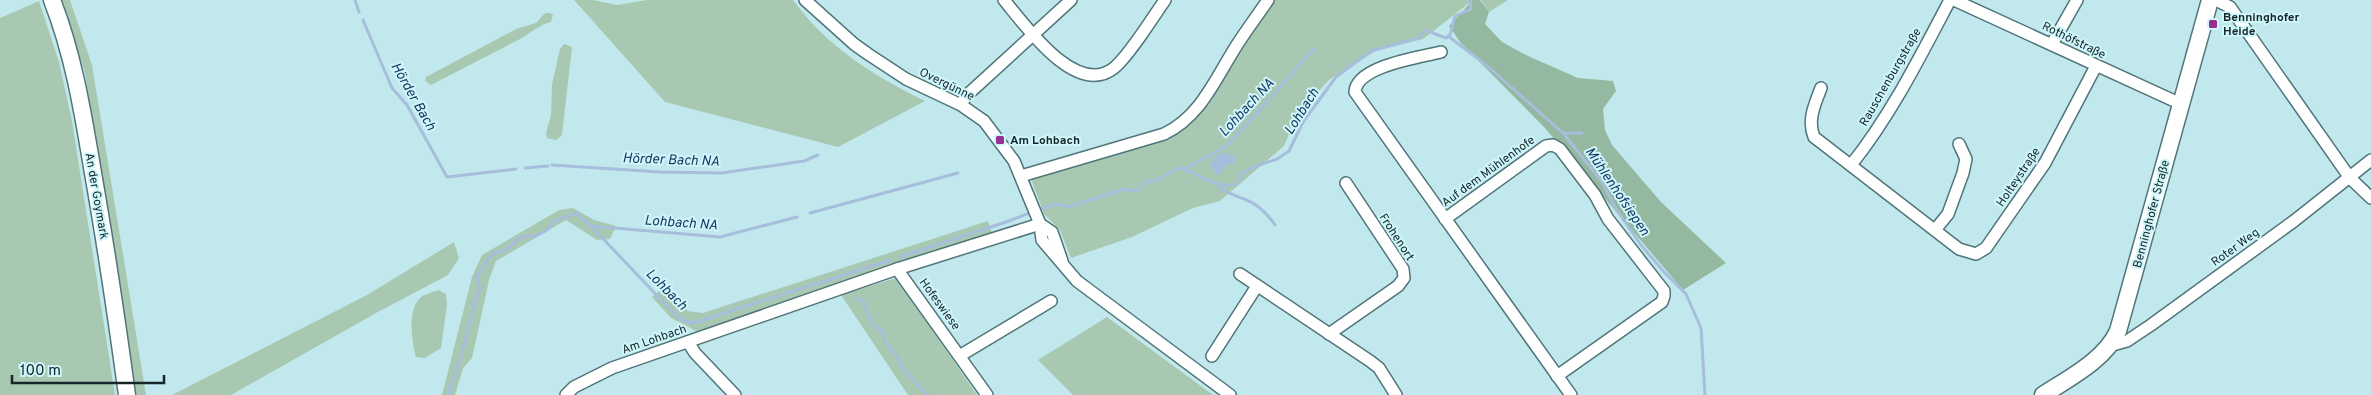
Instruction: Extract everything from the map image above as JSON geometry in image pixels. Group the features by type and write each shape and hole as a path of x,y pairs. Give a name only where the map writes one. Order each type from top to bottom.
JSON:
{"main road":[{"name":"An der Goymark","path":"52,0 66,37 76,76 111,279 127,395"},
{"name":"Benninghofer Straße","path":"2043,395 2109,346 2121,322 2210,0"}],"street":[{"name":"Overgünne","path":"805,0 868,54 917,85 961,105 984,121 1010,154 1021,176 1038,220 1042,240 1063,262 1077,281 1086,290 1230,395"},
{"path":"1004,0 1033,35 1074,71 1082,74 1100,74 1114,69 1165,0"},
{"path":"961,105 966,96 1072,0"},
{"path":"1021,176 1164,134 1182,124 1203,102 1236,46 1268,0"},
{"name":"Rauschenburgstraße","path":"1851,165 1863,151 1907,81 1950,0"},
{"name":"Rothöfstraße","path":"1954,0 2181,104"},
{"path":"2052,44 2077,0"},
{"path":"2216,0 2230,7 2350,178 2371,198"},
{"name":"Auf dem Mühlenhofe","path":"1440,52 1385,65 1358,82 1355,92 1571,395"},
{"name":"Holteystraße","path":"1821,88 1810,118 1810,128 1814,137 1965,252 1976,254 1986,248 2045,163 2096,66"},
{"path":"1935,230 1948,214 1963,173 1966,159 1959,144"},
{"name":"Auf dem Mühlenhofe","path":"1445,219 1546,146 1553,145 1560,149 1589,188 1608,219 1664,292 1662,302 1557,376"},
{"name":"Roter Weg","path":"2109,346 2127,341 2151,326 2350,178 2371,160"},
{"name":"Frohenort","path":"1329,334 1398,286 1404,278 1403,269 1346,183"},
{"name":"Am Lohbach","path":"566,395 574,387 612,368 1038,220"},
{"name":"Hofeswiese","path":"897,269 987,395"},
{"path":"1240,274 1379,368 1396,395"},
{"path":"1212,356 1257,286"},
{"path":"960,355 1051,301"},
{"path":"688,342 695,353 735,395"}],"green space":[{"path":"62,0 70,0 92,65 146,395 136,395 85,73"},
{"path":"574,0 593,0 617,5 647,0 793,0 806,17 836,46 870,70 925,101 838,147 665,102"},
{"path":"1272,0 1473,0 1423,39 1377,50 1329,80 1298,113 1284,146 1220,201 1193,208 1132,237 1071,258 1060,230 1044,214 1031,179 1081,161 1172,135 1191,124 1214,93 1238,50"},
{"path":"1473,0 1480,0 1489,12 1485,24 1502,42 1528,56 1578,78 1613,81 1616,91 1603,109 1605,130 1612,145 1661,202 1726,263 1683,290 1544,127 1460,42 1449,26"},
{"path":"1481,0 1508,0 1489,12"},
{"path":"39,1 59,62 72,121 115,395 0,395 0,18"},
{"path":"545,13 553,15 551,22 431,85 425,81 426,77 516,29 536,23"},
{"path":"564,44 572,47 562,135 556,140 547,138 546,133 551,115 552,84 560,49"},
{"path":"573,208 594,220 616,226 610,239 597,240 566,220 496,261 489,280 472,358 463,368 455,395 442,395 472,277 482,255 559,210"},
{"path":"988,221 992,233 698,332 671,318 652,297 665,286 688,311 703,313"},
{"path":"454,242 459,258 448,275 376,313 231,395 172,395 367,295"},
{"path":"896,278 977,395 908,395 841,295"},
{"path":"439,290 446,294 447,305 441,348 425,358 416,357 412,335 413,310 420,298"},
{"path":"1107,317 1213,395 1073,395 1038,360"}],"water":[{"path":"1226,153 1235,157 1236,163 1226,165 1219,175 1216,174 1210,166 1211,163 1215,157"}],"waterway":[{"name":"Hörder Bach","path":"355,0 359,12"},
{"name":"Lohbach","path":"1038,210 1057,204 1068,207 1124,189 1136,191 1147,181 1154,181 1178,168 1220,185 1236,184 1243,173 1253,167 1277,159 1289,151 1303,122 1336,77 1371,51 1419,38 1425,30 1446,38 1450,35 1455,16 1471,9 1470,0"},
{"name":"Hörder Bach","path":"363,20 392,88 407,105 447,177 516,169"},
{"name":"Mühlenhofsiepen","path":"1448,36 1485,64 1563,133 1602,182 1616,209 1641,245 1686,294 1701,328 1705,395"},
{"name":"Lohbach NA","path":"1184,169 1228,145 1314,49"},
{"path":"1563,133 1582,133"},
{"name":"Hörder Bach NA","path":"552,165 660,172 722,173 804,161 818,155"},
{"name":"Hörder Bach NA","path":"525,168 548,166"},
{"path":"810,213 958,173"},
{"name":"Lohbach NA","path":"1219,186 1227,192 1258,206 1275,225"},
{"name":"Lohbach","path":"900,257 1032,212"},
{"name":"Lohbach","path":"448,395 462,353 474,304 480,291 477,276 492,254 507,249 521,237 536,236 547,230 554,221 576,213 591,226 666,305 682,320 693,323 891,260"},
{"name":"Lohbach NA","path":"591,226 720,237 797,217"},
{"path":"856,297 863,302 873,325 883,332 885,342 897,356 900,365 927,395"}],"place":[{"name":"Benninghofer Heide","path":"2213,24"},
{"name":"Am Lohbach","path":"1000,140"}]}
